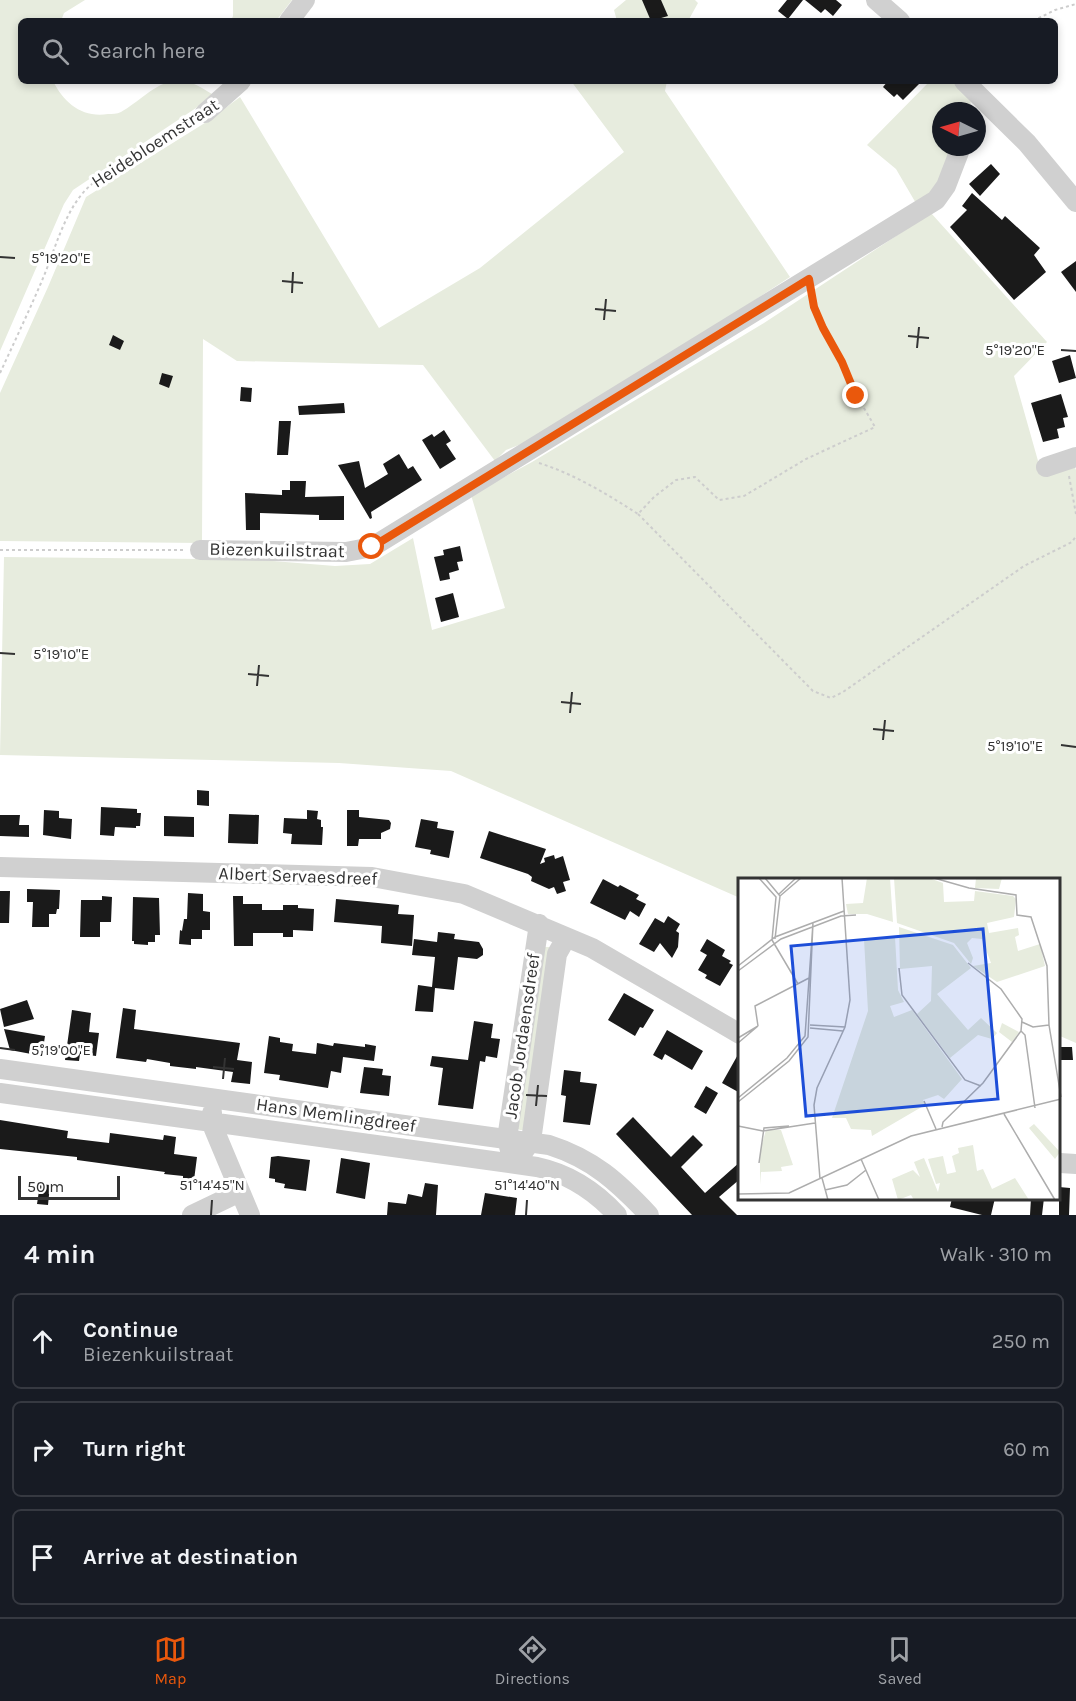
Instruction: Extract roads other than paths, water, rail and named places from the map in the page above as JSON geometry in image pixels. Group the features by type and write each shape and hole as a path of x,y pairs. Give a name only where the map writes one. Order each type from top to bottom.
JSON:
{"street":[{"path":"291,18 305,0"},
{"path":"876,0 897,18"},
{"name":"Heidebloemstraat","path":"205,113 238,84"},
{"path":"966,84 978,102"},
{"path":"986,111 1027,143 1076,202"},
{"name":"Biezenkuilstraat","path":"200,550 346,552 372,547 936,200 946,186 958,156"},
{"path":"1046,466 1071,458"},
{"name":"Albert Servaesdreef","path":"0,867 372,876 464,894 592,948 738,1033"},
{"name":"Jacob Jordaensdreef","path":"514,1164 507,1139 538,924"},
{"name":"Jacob Jordaensdreef","path":"514,1164 531,1142 557,954 566,938"},
{"name":"Hans Memlingdreef","path":"0,1069 531,1142 567,1151 595,1165 622,1187 649,1215"},
{"name":"Hans Memlingdreef","path":"0,1093 552,1170 592,1190 617,1215"},
{"path":"213,1098 211,1122 250,1215"},
{"path":"1061,1163 1076,1164"},
{"path":"192,1215 240,1192"}]}
